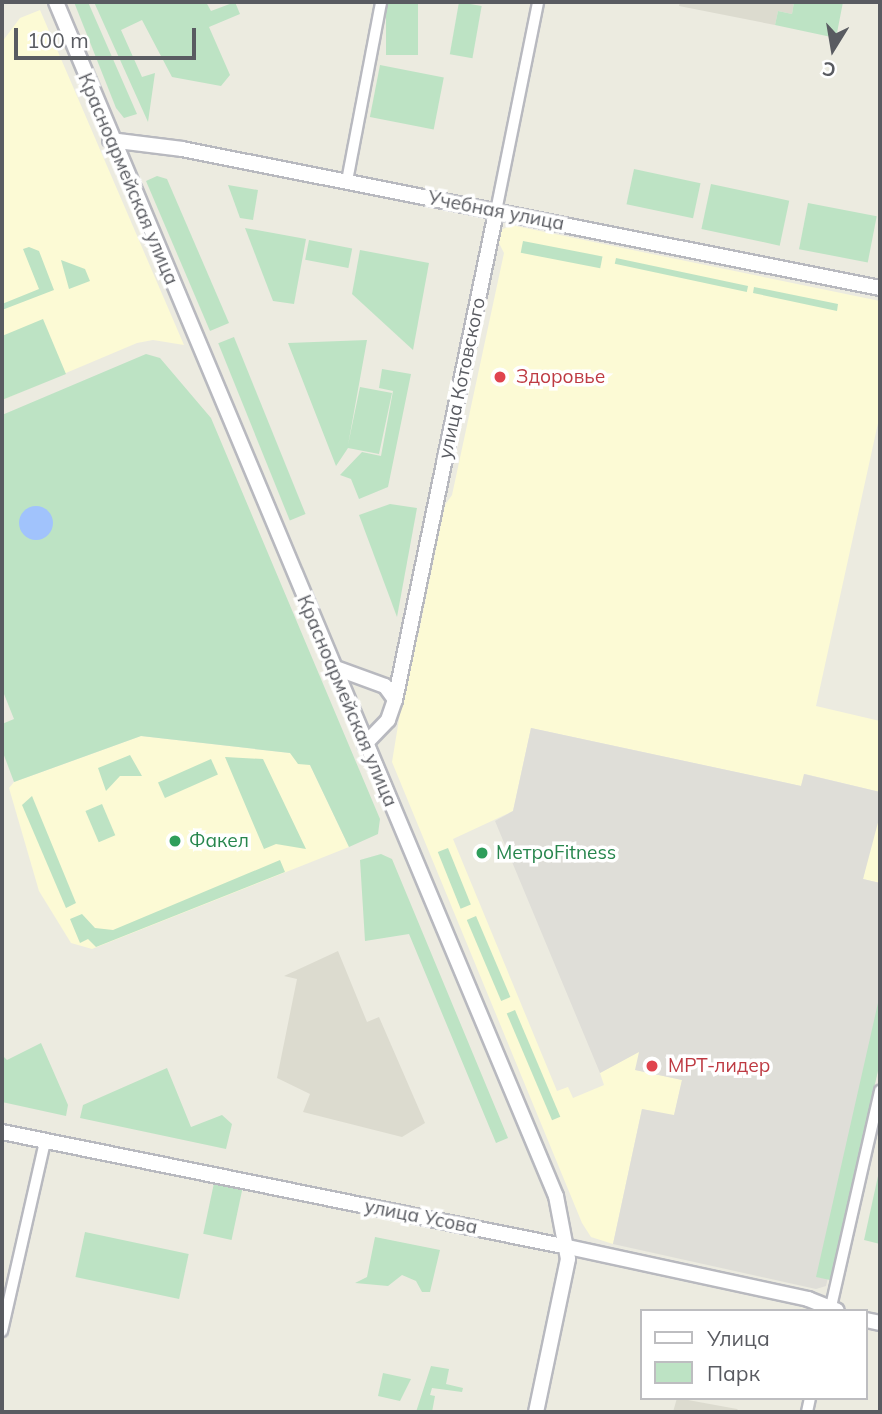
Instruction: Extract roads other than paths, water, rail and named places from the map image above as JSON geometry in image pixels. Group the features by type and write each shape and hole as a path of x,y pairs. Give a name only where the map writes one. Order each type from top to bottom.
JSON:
{"main road":[{"name":"Красноармейская улица","path":"55,2 110,140 550,1178 568,1247 536,1412"},
{"name":"Учебная улица","path":"110,140 134,140 880,288"},
{"name":"улица Котовского","path":"365,744 388,720 395,701 496,211"},
{"path":"332,667 385,686 395,701"},
{"name":"улица Усова","path":"2,1132 568,1247 808,1299 830,1309"}],"street":[{"path":"346,181 381,2"},
{"name":"улица Котовского","path":"496,211 538,2"},
{"path":"832,1309 880,1091"},
{"path":"2,1331 45,1141"}],"water":[{"path":"36,506 48,511 53,523 48,535 36,540 24,535 19,523 24,511"}],"place":[{"name":"Здоровье","path":"500,377"},
{"name":"Факел","path":"175,841"},
{"name":"МетроFitness","path":"482,853"},
{"name":"МРТ-лидер","path":"652,1066"}]}
